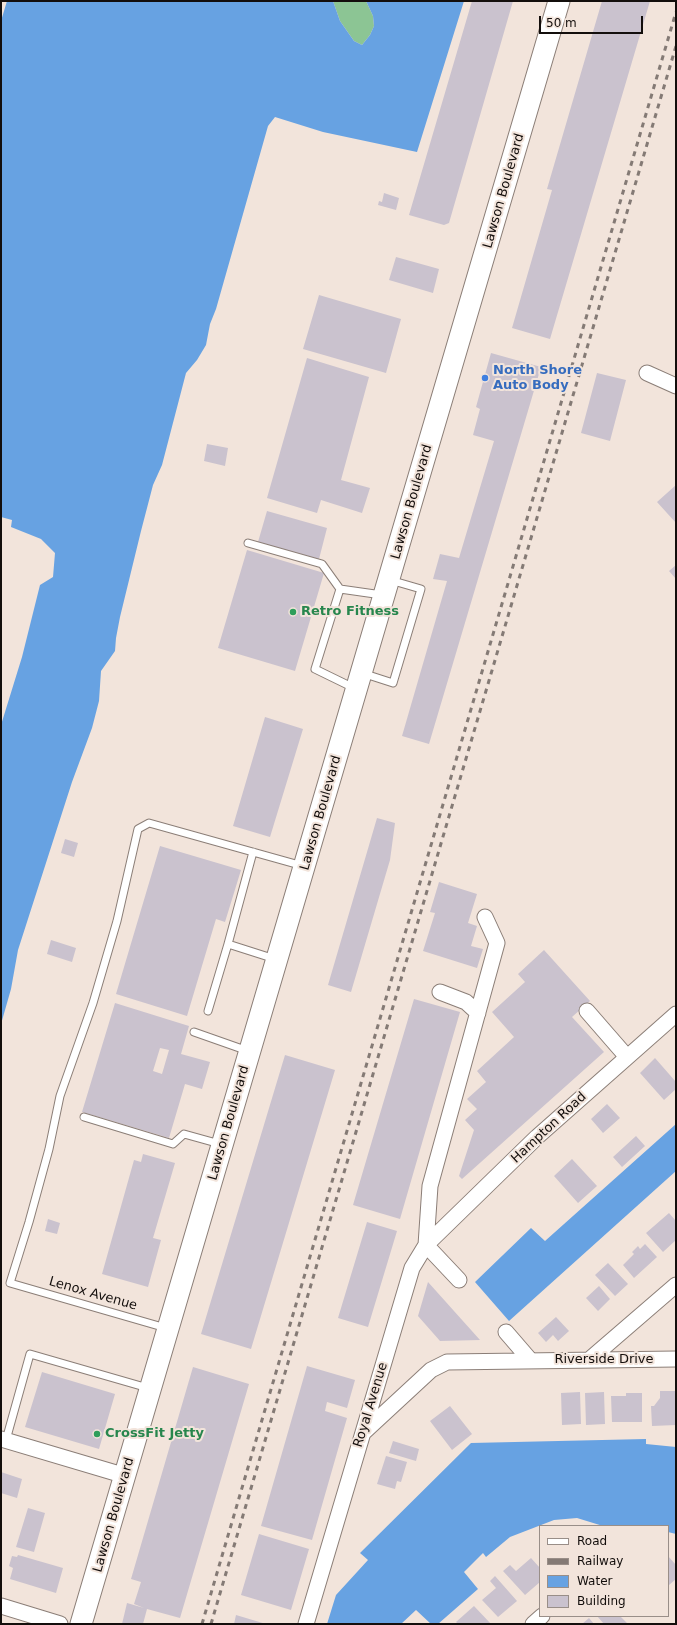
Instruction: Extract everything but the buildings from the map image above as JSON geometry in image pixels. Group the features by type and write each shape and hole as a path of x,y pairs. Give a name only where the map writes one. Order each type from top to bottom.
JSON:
{"main road":[{"name":"Lawson Boulevard","path":"81,1624 126,1476 222,1145 560,1"}],"street":[{"path":"647,373 676,386"},
{"name":"Royal Avenue","path":"306,1624 412,1268 426,1245 430,1186 497,943 485,917"},
{"path":"440,992 466,1002 478,1013"},
{"path":"587,1012 628,1057"},
{"name":"Hampton Road","path":"426,1245 537,1137 676,1014"},
{"path":"426,1245 458,1280"},
{"path":"589,1360 676,1285"},
{"path":"506,1332 531,1360"},
{"name":"Riverside Drive","path":"363,1433 432,1370 447,1362 676,1359"},
{"path":"3,1440 126,1476"},
{"path":"1,1606 60,1624"},
{"path":"533,1624 541,1617"}],"lane":[{"path":"248,543 322,564 340,589"},
{"path":"340,589 421,589 393,683 359,682 316,669 340,589"},
{"name":"Lenox Avenue","path":"169,1328 10,1283 47,1156 60,1096 93,1003 117,920 138,829 149,823 253,852"},
{"path":"208,1011 253,852 305,867"},
{"path":"228,944 277,960"},
{"path":"194,1032 250,1051"},
{"path":"84,1117 173,1144 184,1134 222,1145"},
{"path":"3,1440 30,1354 151,1389"}],"green space":[{"path":"333,1 366,1 373,16 374,26 370,35 362,45 354,41 340,21"}],"water":[{"path":"7,1 333,1 340,21 354,41 362,45 370,35 374,26 373,16 366,1 464,1 417,152 323,132 275,117 268,126 216,309 210,324 206,345 197,360 186,373 162,465 153,485 141,531 120,617 115,651 101,671 99,701 92,728 72,782 18,950 11,989 1,1024 1,725 22,657 40,585 53,577 55,553 41,539 11,527 12,520 1,517 1,21"},
{"path":"676,1124 676,1171 509,1321 475,1282 531,1228 545,1241"},
{"path":"646,1439 646,1444 676,1447 676,1534 669,1532 669,1525 600,1525 577,1518 554,1520 510,1537 486,1557 483,1553 464,1572 478,1589 438,1624 431,1624 416,1610 401,1624 327,1624 336,1595 368,1560 360,1553 471,1443"}],"railway":[{"path":"202,1624 676,12"},
{"path":"211,1624 676,46"}],"place":[{"name":"North Shore Auto Body","path":"485,378"},
{"name":"Retro Fitness","path":"293,612"},
{"name":"CrossFit Jetty","path":"97,1434"}]}
